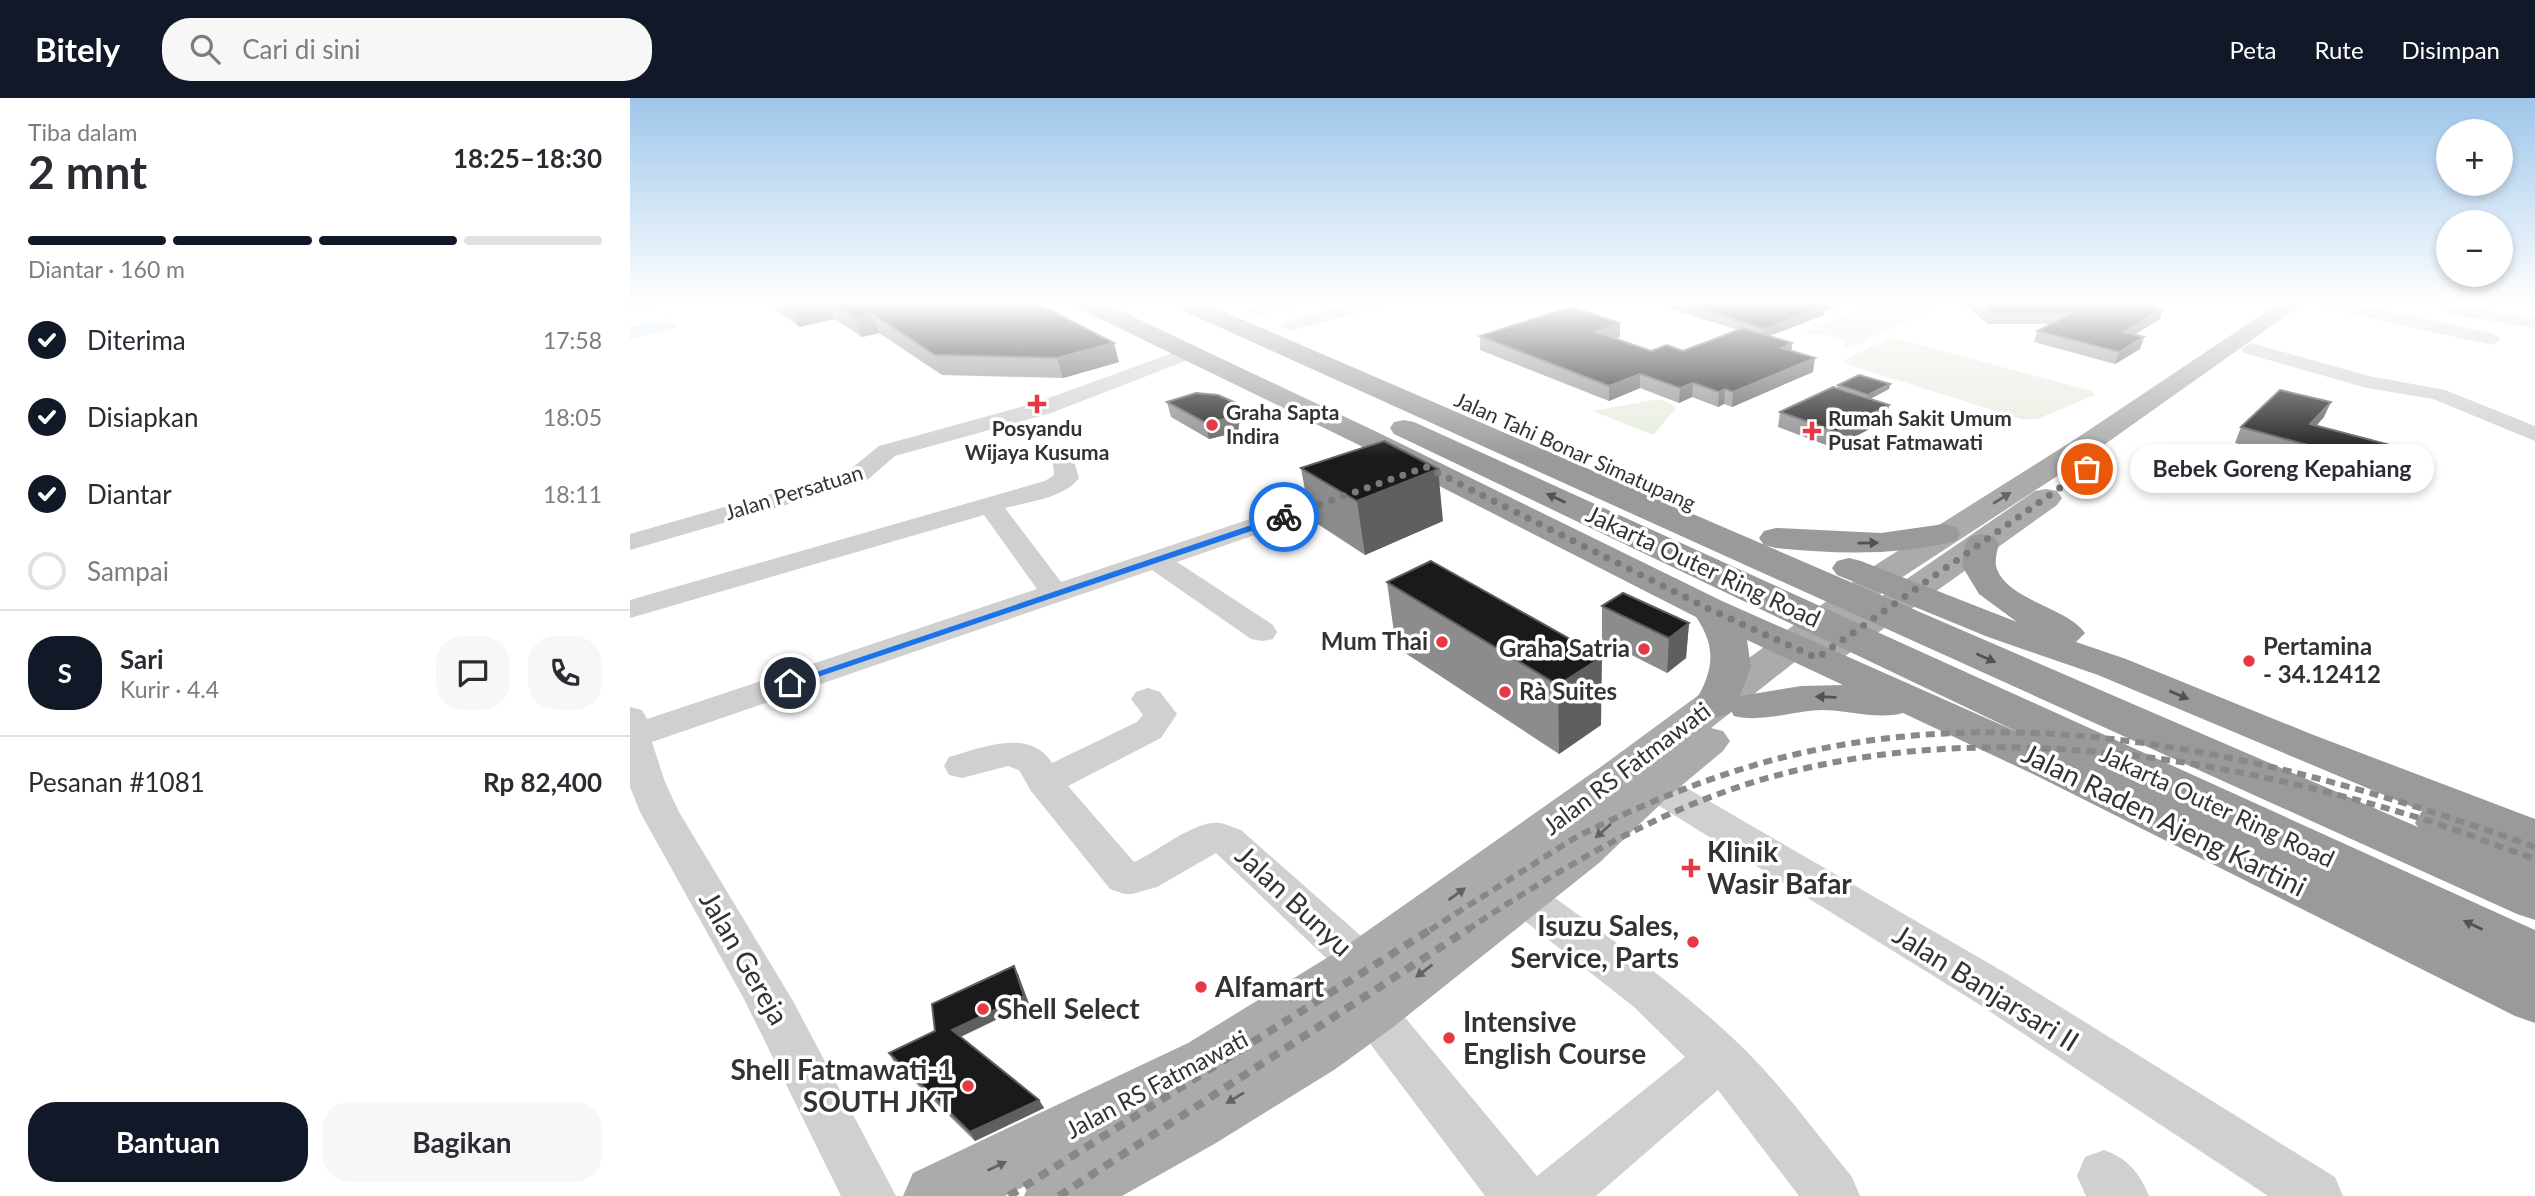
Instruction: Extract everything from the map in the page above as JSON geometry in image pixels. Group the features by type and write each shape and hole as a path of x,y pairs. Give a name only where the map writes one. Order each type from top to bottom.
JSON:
{"highway":[{"path":"1192,354 1426,467 1694,602 1804,652"},
{"path":"1219,354 1349,418 1354,432"},
{"name":"Jakarta Outer Ring Road","path":"1243,354 2533,988"},
{"name":"Jakarta Outer Ring Road","path":"1307,354 2534,870"},
{"path":"1333,354 1377,365"},
{"name":"Jalan Tahi Bonar Simatupang","path":"1356,354 1771,537 1892,586"},
{"path":"1771,537 1849,544 1919,540 1944,534"},
{"path":"1694,602 1748,601 1775,593 1792,580 1796,564 1786,548 1771,537"},
{"path":"1982,544 1979,566 1991,586 2012,602 2073,638 2112,667"},
{"path":"1892,586 2021,636 2112,667 2296,744 2421,814 2534,870"},
{"path":"1694,602 1725,631 1732,655 1732,706 1818,696 1863,699 1915,709 1964,726"},
{"path":"2439,952 1951,691 1925,672 1913,656 1916,638 1935,626 1956,624 2021,636 2119,694 2187,730 2433,838 2534,870"},
{"name":"Jalan Raden Ajeng Kartini","path":"1804,652 2053,765 2439,952 2533,988"}],"main road":[{"name":"Jalan RS Fatmawati","path":"1892,586 1982,544 2226,354"},
{"name":"Jalan RS Fatmawati","path":"1057,1196 1205,1116 1312,1051 1367,987 1892,586 1944,534 2084,446 2242,354"},
{"name":"Jalan RS Fatmawati","path":"936,1196 1367,987 1522,897 1582,850 1653,785 1732,706"}],"street":[{"name":"Jalan Persatuan","path":"630,542 856,477 869,471 880,455 887,451 1043,408 1186,354"},
{"path":"2270,354 2379,385 2413,388 2438,394 2535,434"},
{"path":"630,609 1064,481 1067,478 1065,463"},
{"path":"631,730 1157,561 1426,467"},
{"path":"989,504 1055,594"},
{"path":"1157,561 1262,632"},
{"path":"1044,782 1149,730 1160,714 1148,699"},
{"name":"Jalan Gereja","path":"631,730 660,818 713,901 776,1014 869,1196"},
{"name":"Jalan Bunyu","path":"962,766 1011,753 1033,762 1044,782 1124,878 1138,878 1206,840 1227,840 1367,987"},
{"name":"Jalan Banjarsari II","path":"1653,785 1993,989 2316,1196"},
{"path":"1522,897 1650,993 1720,1058 1742,1081 1833,1196"},
{"path":"1367,987 1518,1196"},
{"path":"1555,1196 1720,1058"}],"shaded area":[{"path":"1856,354 1955,354 2091,391 2095,395 2037,419 2021,419 1846,364 1844,360"},
{"path":"1662,400 1677,407 1653,435 1593,411"}],"building":[{"path":"934,354 1071,354 1057,358"},
{"path":"1527,354 1803,354 1815,358 1733,392 1725,389 1719,392 1693,383 1680,388 1640,374 1609,386"},
{"path":"1859,375 1890,384 1868,395 1838,385"},
{"path":"1833,387 1889,405 1837,432 1780,412"},
{"path":"2280,390 2331,402 2310,424 2417,452 2404,471 2241,427"},
{"path":"1196,393 1218,395 1236,403 1235,417 1206,423 1167,402"},
{"path":"1384,441 1438,469 1357,501 1301,468"},
{"path":"1431,561 1602,657 1558,685 1387,582"},
{"path":"1623,593 1689,623 1669,638 1602,606"},
{"name":"Shell Fatmawati-1 SOUTH JKT","path":"1014,966 1024,996 952,1030 1039,1100 970,1132 889,1053 935,1031 932,1004"}],"railway":[{"path":"1430,930 1577,837 1662,798 1769,761 1891,738 1984,732 2078,736 2172,747 2264,765 2356,789 2535,847"},
{"path":"1467,930 1571,865 1680,809 1757,781 1838,762 1920,751 2003,747 2087,751 2170,760 2334,794 2428,821 2535,859"},
{"path":"1009,1196 1433,928"},
{"path":"1059,1196 1470,928"}],"way so far":[{"path":"1284,517 1426,467 1709,609 1817,658 2087,469"}],"place":[{"name":"Posyandu Wijaya Kusuma","path":"1037,404"},
{"name":"Graha Sapta Indira","path":"1212,425"},
{"name":"Rumah Sakit Umum Pusat Fatmawati","path":"1812,431"},
{"name":"Bebek Goreng Kepahiang","path":"2087,469"},
{"name":"Mum Thai","path":"1442,642"},
{"name":"Graha Satria","path":"1644,649"},
{"name":"Pertamina - 34.12412","path":"2249,661"},
{"name":"Rà Suites","path":"1505,692"},
{"name":"Klinik Wasir Bafar","path":"1691,868"},
{"name":"Isuzu Sales, Service, Parts","path":"1693,942"},
{"name":"Alfamart","path":"1201,987"},
{"name":"Shell Select","path":"983,1009"},
{"name":"Intensive English Course","path":"1449,1038"},
{"name":"Shell Fatmawati-1 SOUTH JKT","path":"968,1086"}],"route":[{"path":"790,683 1284,517"}]}
